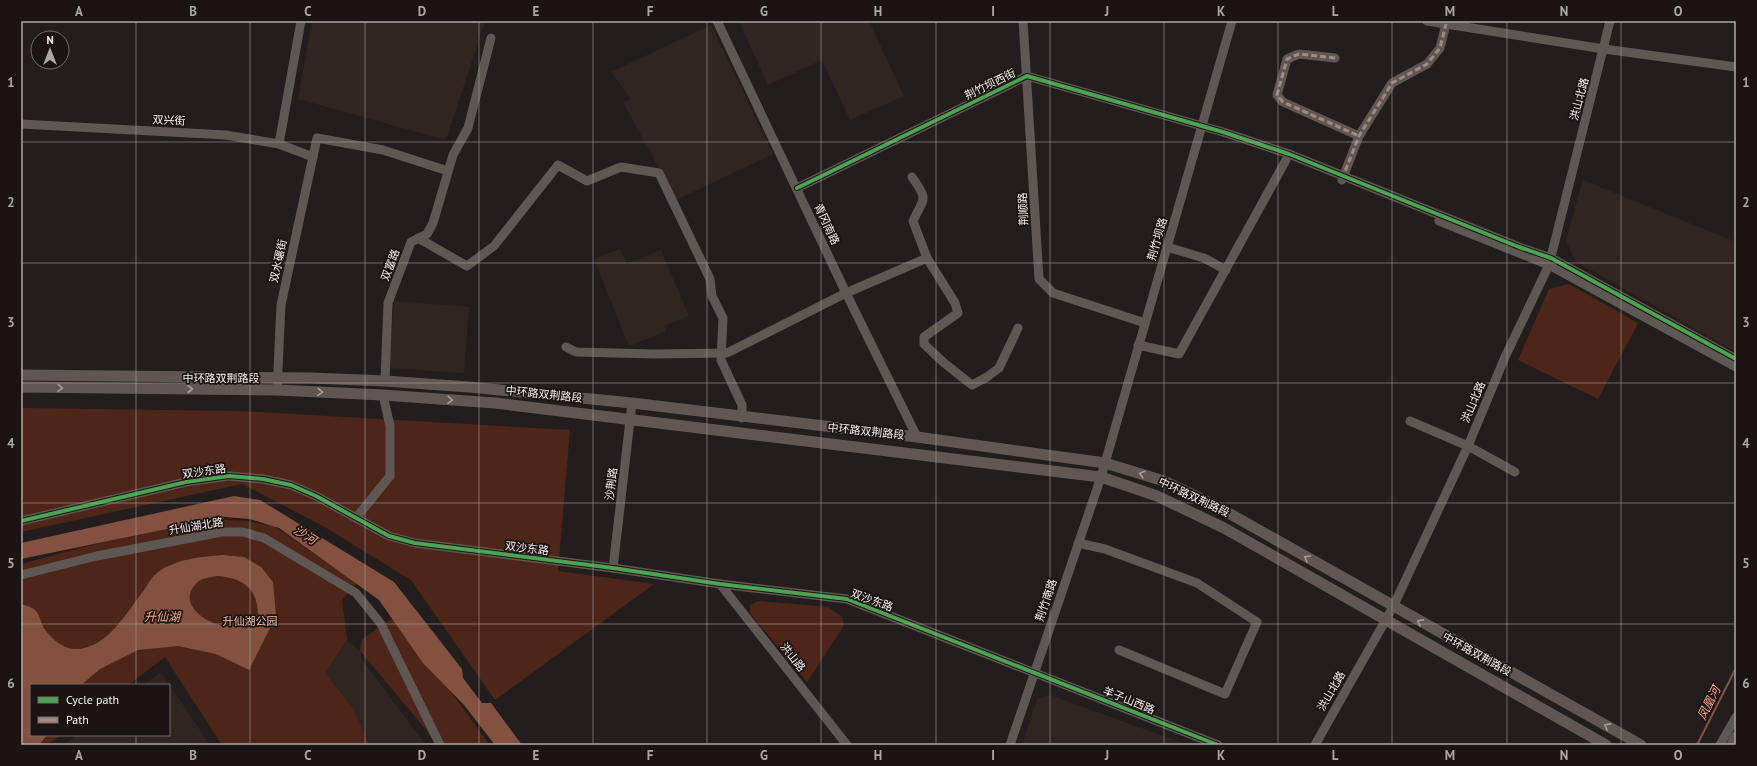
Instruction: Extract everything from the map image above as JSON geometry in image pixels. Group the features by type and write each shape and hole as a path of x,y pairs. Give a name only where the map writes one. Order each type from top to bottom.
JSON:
{"main road":[{"name":"中环路双荆路段","path":"21,375 277,378 385,381 469,387 632,403 742,418 917,437 1105,463 1164,481 1216,506 1393,607 1641,745"},
{"name":"中环路双荆路段","path":"21,388 277,390 383,395 495,403 1101,478 1157,496 1224,528 1606,745"},
{"path":"1732,745 1736,737"}],"street":[{"path":"279,144 301,21"},
{"name":"青冈南路","path":"717,21 846,293 917,437"},
{"name":"荆顺路","path":"1023,21 1039,279 1053,293 1145,323"},
{"name":"荆竹坝路","path":"1105,463 1232,21"},
{"path":"1427,21 1604,49 1736,67"},
{"name":"洪山北路","path":"1315,745 1393,607 1468,446 1506,357 1550,261 1610,21"},
{"path":"1342,179 1359,136 1392,83 1427,64 1440,48 1446,24"},
{"name":"双富路","path":"385,381 388,302 411,242 427,234 433,222 453,155 468,128 491,38"},
{"path":"1335,58 1299,54 1287,59 1277,95 1283,102 1359,136"},
{"name":"荆竹坝西街","path":"797,188 1027,76 1202,127"},
{"name":"双兴街","path":"21,124 226,135 279,144 312,156"},
{"path":"1202,127 1223,138 1342,179"},
{"path":"1202,127 1223,132 1289,154 1342,179 1495,245 1550,261 1736,359"},
{"name":"双水碾街","path":"277,390 281,305 317,138 383,150 448,171"},
{"path":"1138,345 1179,354 1286,160"},
{"path":"418,238 467,266 494,246 558,165 587,180 621,167 658,173 710,279 712,296 723,318 721,360 742,405 742,418"},
{"path":"912,177 923,192 924,203 913,221 927,258 955,303 958,313 924,337 924,344 943,362 972,385 987,377 999,368 1018,328"},
{"path":"1167,247 1204,258 1226,270"},
{"path":"566,347 576,352 654,354 727,353 846,293 927,258"},
{"path":"1550,261 1736,367"},
{"path":"356,518 390,476 390,426 383,395"},
{"name":"沙荆路","path":"613,568 632,403"},
{"path":"1410,421 1468,446 1515,472"},
{"name":"荆竹南路","path":"1010,745 1105,463"},
{"name":"双沙东路","path":"21,521 186,482 229,476 263,479 291,486 389,536 415,543 613,568 720,584 847,599 1034,672"},
{"name":"升仙湖北路","path":"21,575 106,554 222,532 243,532 264,538 356,593 382,624 440,745"},
{"path":"1078,543 1105,549 1197,583 1257,622 1225,694 1119,650"},
{"name":"洪山路","path":"720,584 847,745"},
{"name":"羊子山西路","path":"1034,672 1218,745"},
{"path":"1720,745 1736,717"}],"shaded area":[{"path":"312,21 485,21 446,140 298,99"},
{"path":"739,21 869,21 904,96 850,120 822,60 768,85"},
{"path":"711,25 773,154 676,200 623,102 631,99 611,72"},
{"path":"1583,180 1736,242 1736,352 1575,261 1566,240"},
{"path":"620,249 627,264 661,250 689,316 664,326 666,331 629,346 594,259"},
{"path":"394,301 469,307 464,373 389,368"},
{"path":"347,640 360,651 362,660 426,745 370,745 352,707 325,673"},
{"path":"161,672 169,684 145,684"},
{"path":"170,685 210,745 64,745 76,736 170,736"},
{"path":"1050,695 1185,744 1022,745 1037,699"}],"green space":[{"path":"1569,284 1638,323 1598,399 1518,360 1549,289"},
{"path":"21,408 240,411 570,430 558,571 654,584 495,700 411,580 323,526 242,484 21,532"},
{"name":"升仙湖公园","path":"209,519 246,521 274,526 357,583 342,600 347,640 325,673 352,707 370,745 222,745 165,657 129,684 30,684 30,736 60,736 47,745 21,745 21,564 88,546"},
{"path":"758,601 828,607 843,618 843,627 807,682 750,613 750,605"},
{"path":"395,617 490,745 439,745 360,651 362,639"}],"water":[{"name":"沙河","path":"234,496 260,500 394,582 462,669 463,678 482,703 491,703 522,745 495,745 464,705 423,663 379,600 279,528 250,519 225,517 21,559 21,543"},
{"name":"升仙湖","path":"222,555 244,557 261,567 273,582 276,616 249,670 216,654 178,646 138,650 100,669 82,684 30,684 30,736 46,736 39,745 21,745 21,604 36,611 46,631 58,643 73,649 85,648 96,644 115,628 158,572 180,561","holes":["217,576 234,579 247,586 252,592 255,598 258,616 247,624 233,627 219,625 206,620 196,612 190,602 191,591 199,581 205,578"]}],"waterway":[{"name":"凤凰河","path":"1697,745 1736,668"}],"marked path":[{"path":"1342,179 1359,136 1392,83 1427,64 1440,48 1446,24"},
{"path":"1335,58 1299,54 1287,59 1277,95 1283,102 1359,136"}],"cycle path":[{"path":"797,188 1027,76 1223,132 1289,154 1519,247 1551,258 1736,359"},
{"path":"21,521 186,482 229,476 263,479 291,485 316,496 389,536 415,543 613,568 720,584 847,599 1218,745"}]}
